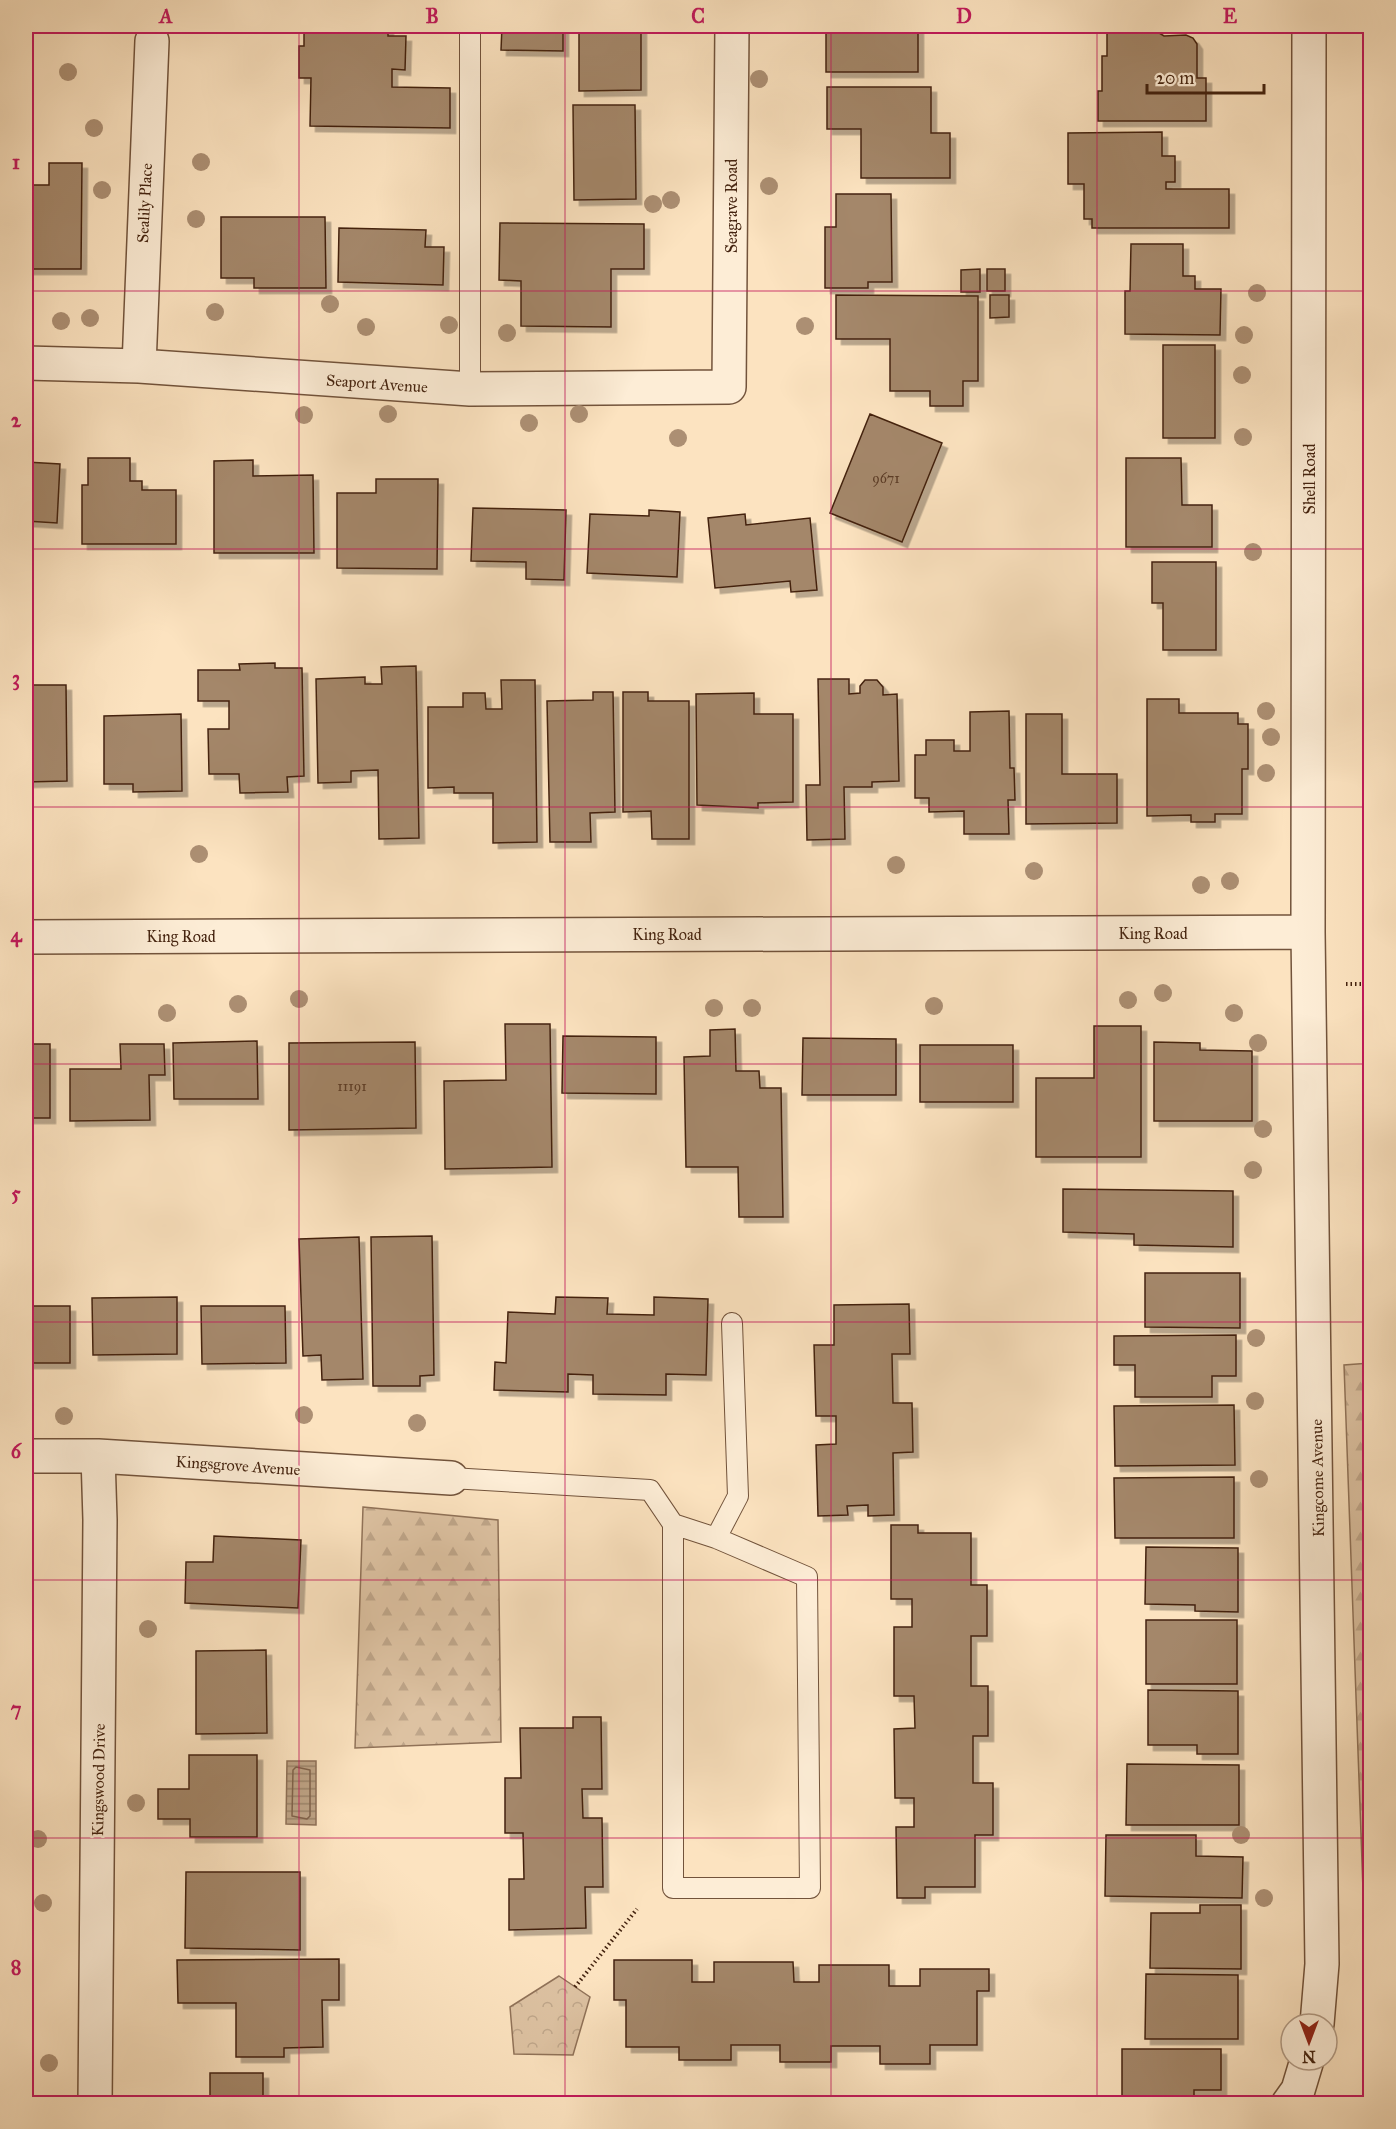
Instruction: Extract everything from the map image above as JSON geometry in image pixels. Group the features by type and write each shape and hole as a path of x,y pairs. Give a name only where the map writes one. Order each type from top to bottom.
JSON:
{"street":[{"name":"Seagrave Road","path":"729,387 732,26"},
{"name":"Shell Road","path":"1308,932 1309,26"},
{"name":"Sealily Place","path":"139,366 152,41"},
{"name":"Seaport Avenue","path":"26,363 139,366 470,389 729,387"},
{"name":"King Road","path":"26,937 1308,932"},
{"name":"Kingcome Avenue","path":"1308,932 1322,1952 1318,2012"},
{"name":"Kingsgrove Avenue","path":"26,1456 98,1456 451,1478"},
{"name":"Kingswood Drive","path":"95,2103 100,1520 98,1456"},
{"path":"1288,2103 1298,2090 1303,2072"}],"lane":[{"path":"470,26 470,389"},
{"path":"716,1538 738,1496 732,1323"},
{"path":"451,1478 650,1490 673,1524 673,1888 810,1888 807,1577 716,1538 673,1524"}],"path":[{"path":"1342,984 1371,984"},
{"path":"575,1987 636,1910"}],"green space":[{"path":"1370,1363 1370,2083 1344,1365"},
{"path":"363,1507 498,1520 501,1742 355,1748"},
{"path":"559,1976 590,1997 573,2055 514,2054 510,2007"}],"water":[{"path":"287,1761 316,1761 316,1825 286,1824"}],"building":[{"path":"304,26 388,26 388,36 406,36 405,70 392,69 392,87 450,88 450,128 310,126 311,78 299,78 299,46 304,46"},
{"path":"502,26 563,26 563,51 501,50"},
{"path":"579,26 641,26 641,90 579,91"},
{"path":"826,26 918,26 918,72 826,72"},
{"path":"1138,28 1140,31 1156,31 1164,36 1186,35 1193,38 1197,44 1197,78 1206,78 1206,121 1098,121 1098,91 1102,91 1102,56 1107,56 1107,34 1111,30"},
{"path":"827,87 931,87 931,133 950,133 950,178 861,178 861,129 827,129"},
{"path":"573,105 635,105 636,199 574,200"},
{"path":"1162,132 1162,156 1175,156 1175,182 1166,182 1166,189 1229,189 1229,228 1092,228 1092,219 1084,219 1084,184 1068,184 1068,133"},
{"path":"49,163 82,163 81,269 26,269 26,185 49,185"},
{"path":"836,194 891,194 892,282 868,282 868,288 825,288 825,227 836,227"},
{"path":"221,217 325,217 326,288 254,288 254,278 221,278"},
{"path":"500,223 644,224 644,269 611,269 611,327 521,326 521,281 499,280"},
{"path":"339,228 426,230 425,247 444,247 443,285 338,282"},
{"path":"1131,244 1183,244 1183,276 1195,276 1195,289 1221,289 1220,335 1125,334 1125,291 1130,291"},
{"path":"980,269 980,292 961,292 961,270"},
{"path":"987,269 1005,269 1005,291 987,291"},
{"path":"836,295 978,296 978,381 963,381 963,406 930,406 930,391 890,391 890,339 836,339"},
{"path":"990,295 1009,295 1009,317 990,318"},
{"path":"1163,345 1215,345 1215,438 1163,438"},
{"path":"870,414 942,443 902,542 830,513"},
{"path":"88,458 130,458 130,481 142,481 142,490 176,490 176,544 82,544 82,485 88,485"},
{"path":"1126,458 1181,458 1182,505 1212,505 1212,547 1126,547"},
{"path":"253,460 253,476 313,475 314,553 214,553 214,461"},
{"path":"26,462 60,464 57,523 26,521"},
{"path":"376,479 438,479 437,569 337,568 337,493 376,493"},
{"path":"473,508 566,510 564,580 526,579 526,562 471,561"},
{"path":"649,510 680,512 677,577 587,573 590,514 649,516"},
{"path":"745,514 746,525 810,518 817,590 791,592 790,581 715,588 708,518"},
{"path":"1152,562 1216,562 1216,650 1163,650 1163,603 1152,603"},
{"path":"275,663 275,668 302,668 304,776 287,777 288,792 240,793 239,774 209,774 208,729 229,729 229,701 198,701 198,670 240,670 239,664"},
{"path":"416,666 419,838 379,839 378,770 351,771 351,782 318,783 316,679 365,677 365,684 382,684 381,667"},
{"path":"818,679 849,679 849,694 860,693 860,686 865,680 877,680 883,687 883,695 897,694 899,781 872,782 872,787 844,787 845,839 807,840 806,785 820,785"},
{"path":"501,680 535,680 537,842 493,843 493,793 454,793 454,787 428,788 428,707 463,707 463,693 485,693 486,709 502,709"},
{"path":"26,685 66,685 67,781 26,782"},
{"path":"593,692 613,692 615,812 590,813 591,842 550,842 547,701 593,700"},
{"path":"623,692 648,692 648,701 689,701 689,839 652,839 651,811 623,812"},
{"path":"754,693 754,714 793,714 793,802 758,803 758,808 697,805 696,694"},
{"path":"1147,699 1179,699 1179,713 1238,713 1238,724 1248,724 1248,769 1242,769 1242,814 1215,814 1215,822 1191,822 1191,815 1147,816"},
{"path":"1009,711 1010,768 1014,768 1015,800 1008,800 1009,834 964,834 964,811 929,812 929,798 915,798 915,755 926,755 926,740 954,740 954,751 970,751 970,712"},
{"path":"181,714 182,791 133,792 133,784 104,784 104,716"},
{"path":"1026,714 1062,714 1062,774 1117,774 1117,823 1026,824"},
{"path":"505,1024 550,1024 552,1167 445,1169 444,1081 506,1080"},
{"path":"1094,1026 1141,1026 1141,1157 1036,1157 1036,1078 1094,1078"},
{"path":"735,1029 736,1071 759,1071 760,1088 781,1088 783,1217 739,1217 738,1167 686,1167 684,1057 710,1056 710,1030"},
{"path":"563,1036 656,1037 656,1094 562,1093"},
{"path":"803,1038 896,1039 896,1095 802,1095"},
{"path":"257,1041 258,1099 174,1099 173,1043"},
{"path":"415,1042 416,1128 289,1130 289,1043"},
{"path":"1154,1042 1200,1043 1200,1050 1252,1051 1252,1121 1154,1121"},
{"path":"26,1044 50,1044 50,1118 26,1118"},
{"path":"120,1044 164,1044 165,1075 149,1075 150,1120 70,1121 70,1069 121,1069"},
{"path":"920,1045 1013,1045 1013,1102 920,1102"},
{"path":"1063,1189 1233,1191 1233,1247 1134,1245 1134,1234 1063,1232"},
{"path":"432,1236 434,1375 420,1376 420,1386 373,1386 371,1237"},
{"path":"359,1237 363,1379 322,1380 321,1355 303,1356 299,1239"},
{"path":"1145,1273 1240,1273 1240,1328 1145,1327"},
{"path":"177,1297 177,1354 93,1355 92,1298"},
{"path":"556,1297 608,1298 607,1314 654,1315 654,1297 708,1299 706,1375 666,1374 666,1395 593,1394 593,1375 568,1374 568,1392 494,1390 495,1362 506,1363 508,1312 555,1314"},
{"path":"909,1304 910,1354 892,1354 893,1403 912,1403 913,1452 893,1453 894,1515 868,1516 868,1505 847,1506 848,1515 818,1516 816,1445 836,1444 836,1416 816,1416 814,1345 834,1345 834,1305"},
{"path":"26,1306 70,1306 70,1363 26,1363"},
{"path":"201,1306 285,1306 286,1363 202,1364"},
{"path":"1236,1335 1236,1376 1212,1376 1212,1397 1135,1397 1135,1365 1114,1365 1114,1336"},
{"path":"1234,1405 1235,1465 1115,1466 1114,1406"},
{"path":"1234,1477 1234,1538 1115,1538 1114,1478"},
{"path":"891,1525 918,1525 918,1533 971,1533 971,1585 987,1585 987,1636 971,1636 971,1686 988,1686 988,1736 973,1736 973,1783 993,1783 993,1835 975,1835 975,1887 925,1887 925,1898 897,1898 896,1827 914,1827 914,1798 895,1798 894,1729 915,1728 914,1696 894,1696 894,1627 912,1627 912,1599 891,1599"},
{"path":"214,1536 301,1540 298,1608 185,1603 186,1562 213,1562"},
{"path":"1146,1547 1238,1548 1238,1612 1195,1611 1195,1605 1145,1604"},
{"path":"1146,1620 1237,1620 1237,1684 1146,1684"},
{"path":"266,1650 267,1733 196,1734 196,1651"},
{"path":"1148,1690 1238,1691 1238,1754 1197,1754 1197,1745 1148,1745"},
{"path":"573,1717 601,1717 602,1789 582,1789 583,1818 602,1818 603,1887 585,1887 586,1928 509,1930 509,1879 524,1879 523,1833 505,1833 505,1778 521,1778 520,1728 573,1728"},
{"path":"189,1755 257,1755 257,1837 190,1837 190,1819 158,1819 158,1789 189,1789"},
{"path":"1127,1764 1239,1765 1239,1825 1126,1825"},
{"path":"1106,1835 1196,1835 1196,1856 1243,1857 1242,1898 1105,1896"},
{"path":"186,1872 300,1872 300,1950 185,1948"},
{"path":"1200,1905 1241,1905 1241,1969 1150,1968 1151,1913 1200,1913"},
{"path":"339,1959 339,2000 322,2000 323,2047 284,2048 284,2057 236,2057 236,2003 178,2003 177,1960"},
{"path":"614,1960 692,1960 692,1982 714,1982 714,1962 793,1962 794,1982 819,1982 819,1965 889,1965 889,1986 920,1986 920,1969 989,1969 989,1991 977,1991 977,2045 930,2045 930,2064 880,2064 880,2046 831,2046 831,2062 780,2062 780,2045 731,2045 731,2060 679,2060 679,2047 626,2047 626,2000 614,2000"},
{"path":"1146,1974 1238,1975 1238,2039 1145,2039"},
{"path":"1122,2049 1221,2049 1221,2090 1194,2090 1194,2104 1122,2104"},
{"path":"210,2073 263,2073 263,2104 210,2104"}]}
